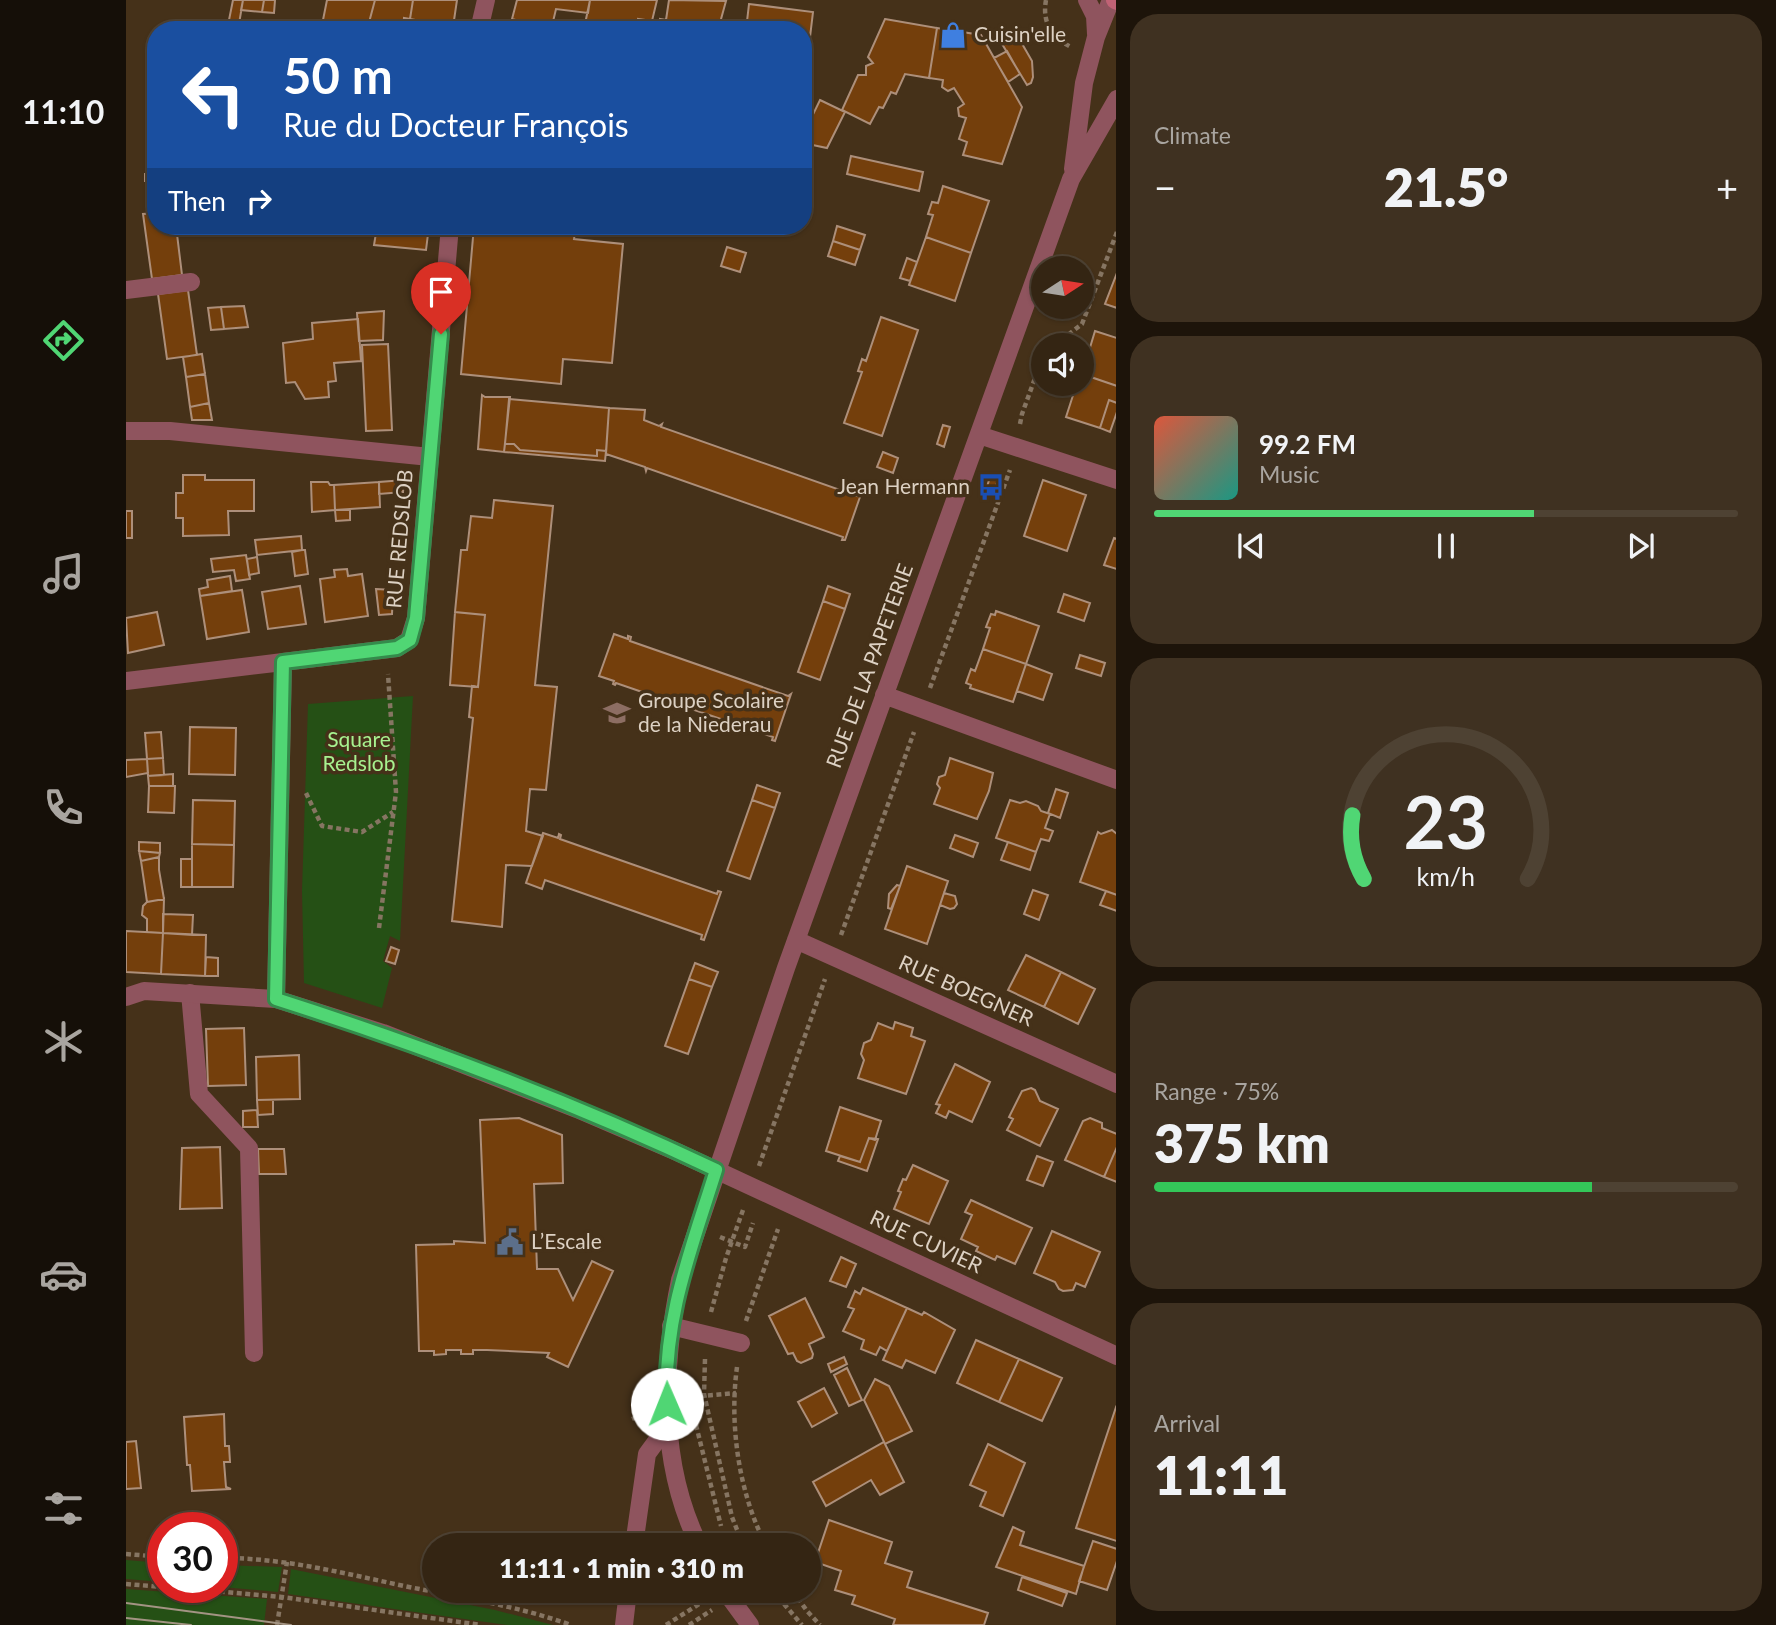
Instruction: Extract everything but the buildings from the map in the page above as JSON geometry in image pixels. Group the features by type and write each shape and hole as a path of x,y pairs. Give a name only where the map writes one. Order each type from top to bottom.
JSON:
{"street":[{"path":"481,21 486,0"},
{"name":"RUE DE LA PAPETERIE","path":"1087,0 1095,16 1096,37"},
{"name":"RUE DE LA PAPETERIE","path":"1071,179 1084,83 1096,37 1114,0"},
{"name":"RUE DE LA PAPETERIE","path":"1096,37 1116,14"},
{"name":"RUE DE LA PAPETERIE","path":"695,1533 671,1452 666,1378 671,1326 680,1280 796,940 1071,179 1116,99"},
{"name":"RUE REDSLOB","path":"126,681 397,648 410,640 416,618 449,235"},
{"path":"126,290 191,282"},
{"path":"126,431 170,431 430,457"},
{"path":"979,435 1116,480"},
{"path":"276,999 283,662"},
{"path":"884,695 1116,780"},
{"name":"RUE BOEGNER","path":"796,940 1116,1084"},
{"name":"RUE CUVIER","path":"126,997 144,991 276,999 383,1033 577,1108 1116,1356"},
{"path":"190,993 199,1094 249,1148 254,1353"},
{"path":"671,1326 741,1343"},
{"path":"636,1533 647,1454 669,1424"},
{"path":"624,1625 627,1603"},
{"path":"734,1603 750,1625"}],"path":[{"path":"1046,0 1044,14 1056,40"},
{"path":"1070,333 1082,324 1116,232"},
{"path":"751,1186 994,516 1018,447 1021,414 1031,388"},
{"path":"379,928 396,792 387,649"},
{"path":"281,779 300,781 322,826 362,832 393,811"},
{"path":"760,1533 752,1518 738,1445 736,1393 741,1343 753,1297 778,1229"},
{"path":"696,1424 721,1526"},
{"path":"126,1554 147,1556"},
{"path":"238,1559 288,1562 480,1601 571,1625"},
{"path":"277,1625 288,1562"},
{"path":"126,1584 147,1586"},
{"path":"238,1593 481,1625"},
{"path":"666,1625 699,1603"},
{"path":"783,1603 802,1625"},
{"path":"801,1603 820,1625"},
{"path":"280,1608 287,1609"}],"green space":[{"name":"Square Redslob","path":"413,696 400,941 390,936 383,961 392,968 382,1008 304,983 302,891 308,704"},
{"path":"126,1560 147,1562 147,1581 126,1579"},
{"path":"238,1566 282,1567 278,1592 238,1588"},
{"path":"291,1569 422,1595 422,1603 460,1603 553,1625 507,1625 288,1594"},
{"path":"126,1589 147,1590 147,1603 238,1603 238,1597 267,1599 264,1625 126,1625"}],"tram line":[{"path":"126,1603 291,1625"},
{"path":"126,1618 191,1625"}],"place":[{"name":"Cuisin'elle","path":"953,35"},
{"name":"Jean Hermann","path":"991,487"},
{"name":"Groupe Scolaire de la Niederau","path":"617,713"},
{"name":"L’Escale","path":"510,1242"}],"route":[{"path":"441,334 416,618 410,640 397,648 283,662 276,999 383,1033 577,1108 716,1170 680,1280 671,1326 666,1378 667,1404"}]}
